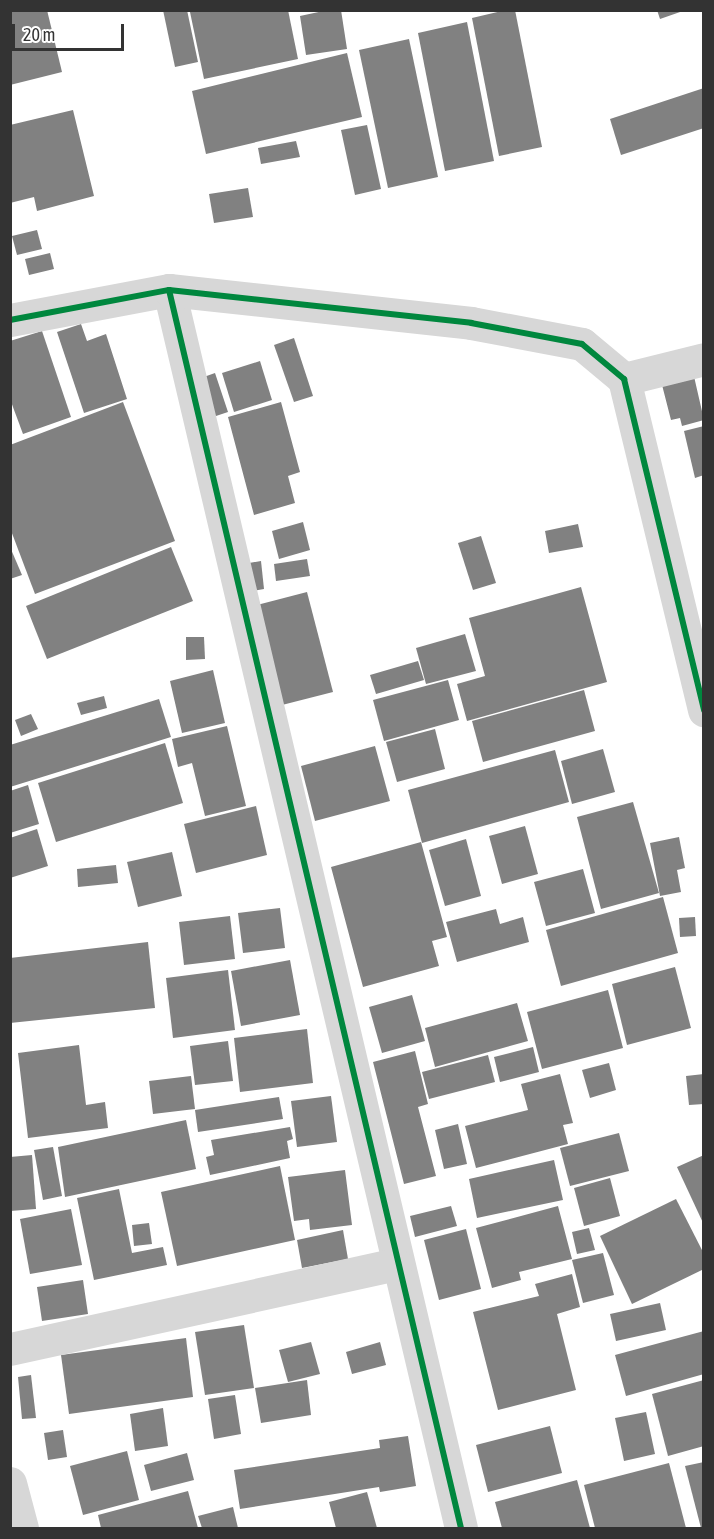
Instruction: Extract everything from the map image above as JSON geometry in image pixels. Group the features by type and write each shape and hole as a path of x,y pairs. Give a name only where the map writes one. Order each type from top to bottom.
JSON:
{"street":[{"path":"10,320 169,290 530,333 582,344 624,379 704,710"},
{"path":"169,290 396,1264 461,1528"},
{"path":"624,379 704,359"},
{"path":"10,1349 396,1264"},
{"path":"10,1483 22,1528"}],"building":[{"path":"10,10 47,10 62,72 10,85"},
{"path":"163,10 187,10 198,62 175,67"},
{"path":"288,10 298,59 204,79 190,12"},
{"path":"328,10 341,10 347,49 306,55 300,16"},
{"path":"515,10 542,147 499,156 472,18"},
{"path":"657,10 683,10 683,11 660,19"},
{"path":"467,22 494,161 445,171 418,33"},
{"path":"409,39 438,177 388,188 359,50"},
{"path":"347,53 362,117 206,154 192,91"},
{"path":"704,88 704,128 621,155 610,119"},
{"path":"73,110 94,196 37,211 34,197 10,203 10,125"},
{"path":"367,125 381,189 355,195 341,130"},
{"path":"296,141 300,157 261,164 258,148"},
{"path":"248,188 253,217 214,223 209,194"},
{"path":"37,230 42,249 17,255 12,236"},
{"path":"50,253 54,269 29,275 25,259"},
{"path":"81,324 87,341 106,334 127,399 84,413 57,332"},
{"path":"42,331 71,417 23,434 10,399 10,341"},
{"path":"294,338 313,396 294,402 274,345"},
{"path":"260,361 272,400 234,412 222,373"},
{"path":"693,372 704,420 682,426 680,418 671,420 661,381"},
{"path":"215,373 228,412 213,417 201,378"},
{"path":"123,402 175,541 35,594 10,528 10,445"},
{"path":"281,402 300,472 288,476 295,503 254,515 228,417"},
{"path":"704,426 704,475 695,478 684,431"},
{"path":"303,522 310,550 279,559 272,531"},
{"path":"578,524 583,547 549,553 545,531"},
{"path":"481,536 496,583 473,590 458,543"},
{"path":"10,547 22,575 10,579"},
{"path":"171,547 193,601 47,659 26,606"},
{"path":"307,559 310,576 276,581 274,564"},
{"path":"261,561 264,589 252,591 249,563"},
{"path":"581,587 607,682 467,721 457,684 485,676 469,618"},
{"path":"307,592 333,692 282,705 257,605"},
{"path":"465,634 476,671 426,684 416,648"},
{"path":"186,637 204,637 205,659 186,660"},
{"path":"418,661 424,680 376,694 370,675"},
{"path":"213,670 225,723 182,733 170,681"},
{"path":"448,680 459,720 384,741 373,700"},
{"path":"584,690 595,731 483,762 472,721"},
{"path":"104,696 107,708 81,715 77,703"},
{"path":"159,699 171,737 10,787 10,745"},
{"path":"31,714 38,729 21,736 15,720"},
{"path":"227,726 246,806 205,816 192,763 178,767 172,739"},
{"path":"435,729 445,769 397,782 386,742"},
{"path":"165,743 183,803 56,842 38,783"},
{"path":"375,746 390,801 315,821 301,766"},
{"path":"603,749 615,792 572,804 561,761"},
{"path":"555,750 569,802 422,843 408,790"},
{"path":"28,785 39,824 10,833 10,791"},
{"path":"633,802 659,893 601,909 577,817"},
{"path":"256,806 267,855 196,873 184,824"},
{"path":"525,826 538,874 502,884 489,836"},
{"path":"37,829 48,866 10,878 10,838"},
{"path":"679,837 685,868 677,870 681,892 660,896 650,843"},
{"path":"466,839 481,896 445,906 429,850"},
{"path":"421,842 447,937 432,941 439,966 363,987 331,867"},
{"path":"172,852 182,896 138,907 127,862"},
{"path":"116,865 118,883 78,887 77,869"},
{"path":"583,869 595,913 546,926 534,882"},
{"path":"663,897 678,953 561,986 546,930"},
{"path":"280,908 285,948 243,953 238,913"},
{"path":"496,909 500,924 523,917 529,942 457,962 446,922"},
{"path":"230,916 235,959 184,965 179,922"},
{"path":"695,917 696,936 680,937 679,918"},
{"path":"148,942 155,1008 10,1023 10,958"},
{"path":"290,960 300,1015 241,1026 231,971"},
{"path":"675,967 691,1028 627,1045 612,984"},
{"path":"228,970 235,1030 173,1038 166,978"},
{"path":"608,990 623,1048 542,1069 527,1012"},
{"path":"412,995 425,1041 382,1053 369,1007"},
{"path":"517,1003 528,1041 435,1067 425,1028"},
{"path":"307,1029 313,1083 240,1092 234,1038"},
{"path":"228,1041 233,1081 195,1085 190,1046"},
{"path":"79,1045 86,1105 105,1102 108,1128 28,1138 18,1053"},
{"path":"533,1047 539,1072 500,1082 494,1057"},
{"path":"415,1051 428,1104 418,1107 436,1176 404,1184 373,1062"},
{"path":"488,1055 495,1082 429,1099 422,1072"},
{"path":"609,1063 616,1090 590,1098 582,1070"},
{"path":"560,1074 573,1123 563,1125 568,1144 476,1168 465,1126 528,1110 521,1084"},
{"path":"704,1074 704,1104 689,1105 686,1076"},
{"path":"191,1076 195,1109 153,1114 149,1081"},
{"path":"331,1096 337,1142 297,1147 291,1101"},
{"path":"279,1097 283,1119 198,1132 195,1110"},
{"path":"186,1120 196,1169 65,1197 58,1147"},
{"path":"458,1124 467,1164 444,1169 435,1130"},
{"path":"290,1127 293,1139 287,1141 290,1158 210,1175 206,1157 214,1155 211,1140"},
{"path":"619,1133 629,1171 570,1186 560,1148"},
{"path":"53,1147 62,1196 43,1200 34,1150"},
{"path":"32,1155 36,1209 10,1211 10,1157"},
{"path":"704,1155 704,1225 677,1167"},
{"path":"554,1160 563,1200 477,1218 469,1179"},
{"path":"280,1166 295,1240 177,1266 161,1192"},
{"path":"345,1170 352,1225 310,1230 309,1219 294,1221 288,1177"},
{"path":"610,1178 620,1216 584,1226 574,1188"},
{"path":"119,1189 132,1253 163,1247 167,1265 94,1280 77,1198"},
{"path":"676,1199 704,1254 704,1269 632,1304 600,1236"},
{"path":"451,1206 457,1226 415,1237 410,1216"},
{"path":"558,1206 572,1259 519,1272 521,1280 492,1288 476,1228"},
{"path":"71,1209 82,1265 30,1274 20,1219"},
{"path":"149,1223 152,1244 134,1246 132,1225"},
{"path":"589,1228 595,1250 577,1254 572,1232"},
{"path":"466,1229 481,1289 439,1300 424,1240"},
{"path":"343,1230 348,1259 302,1268 297,1240"},
{"path":"603,1253 614,1295 583,1303 572,1260"},
{"path":"572,1274 580,1307 557,1314 576,1390 498,1410 473,1312 539,1296 535,1284"},
{"path":"83,1280 88,1314 42,1321 37,1287"},
{"path":"660,1303 666,1330 616,1341 610,1314"},
{"path":"244,1325 254,1388 205,1395 195,1332"},
{"path":"704,1331 704,1374 626,1396 615,1355"},
{"path":"186,1338 193,1397 69,1414 61,1355"},
{"path":"311,1342 320,1374 288,1382 279,1350"},
{"path":"380,1342 386,1365 352,1374 346,1352"},
{"path":"31,1375 36,1418 22,1419 18,1377"},
{"path":"307,1380 311,1415 261,1423 255,1388"},
{"path":"704,1380 704,1446 668,1456 652,1394"},
{"path":"235,1395 241,1434 214,1439 208,1399"},
{"path":"163,1408 168,1446 135,1451 130,1414"},
{"path":"646,1412 655,1454 624,1461 615,1418"},
{"path":"550,1426 562,1473 488,1492 476,1445"},
{"path":"63,1430 67,1457 48,1460 44,1433"},
{"path":"408,1436 416,1486 380,1492 379,1487 240,1509 234,1470 380,1448 379,1440"},
{"path":"127,1451 139,1500 83,1515 70,1466"},
{"path":"187,1453 194,1480 151,1491 144,1465"},
{"path":"704,1462 704,1528 701,1528 685,1466"},
{"path":"669,1463 686,1528 595,1528 584,1485"},
{"path":"577,1480 590,1528 502,1528 495,1502"},
{"path":"188,1491 198,1528 101,1528 98,1515"},
{"path":"367,1492 377,1528 336,1528 329,1502"},
{"path":"233,1507 238,1528 202,1528 198,1516"}],"cycle path":[{"path":"169,290 461,1528"},
{"path":"10,320 169,290 471,323 582,344 624,379 704,710"}]}
